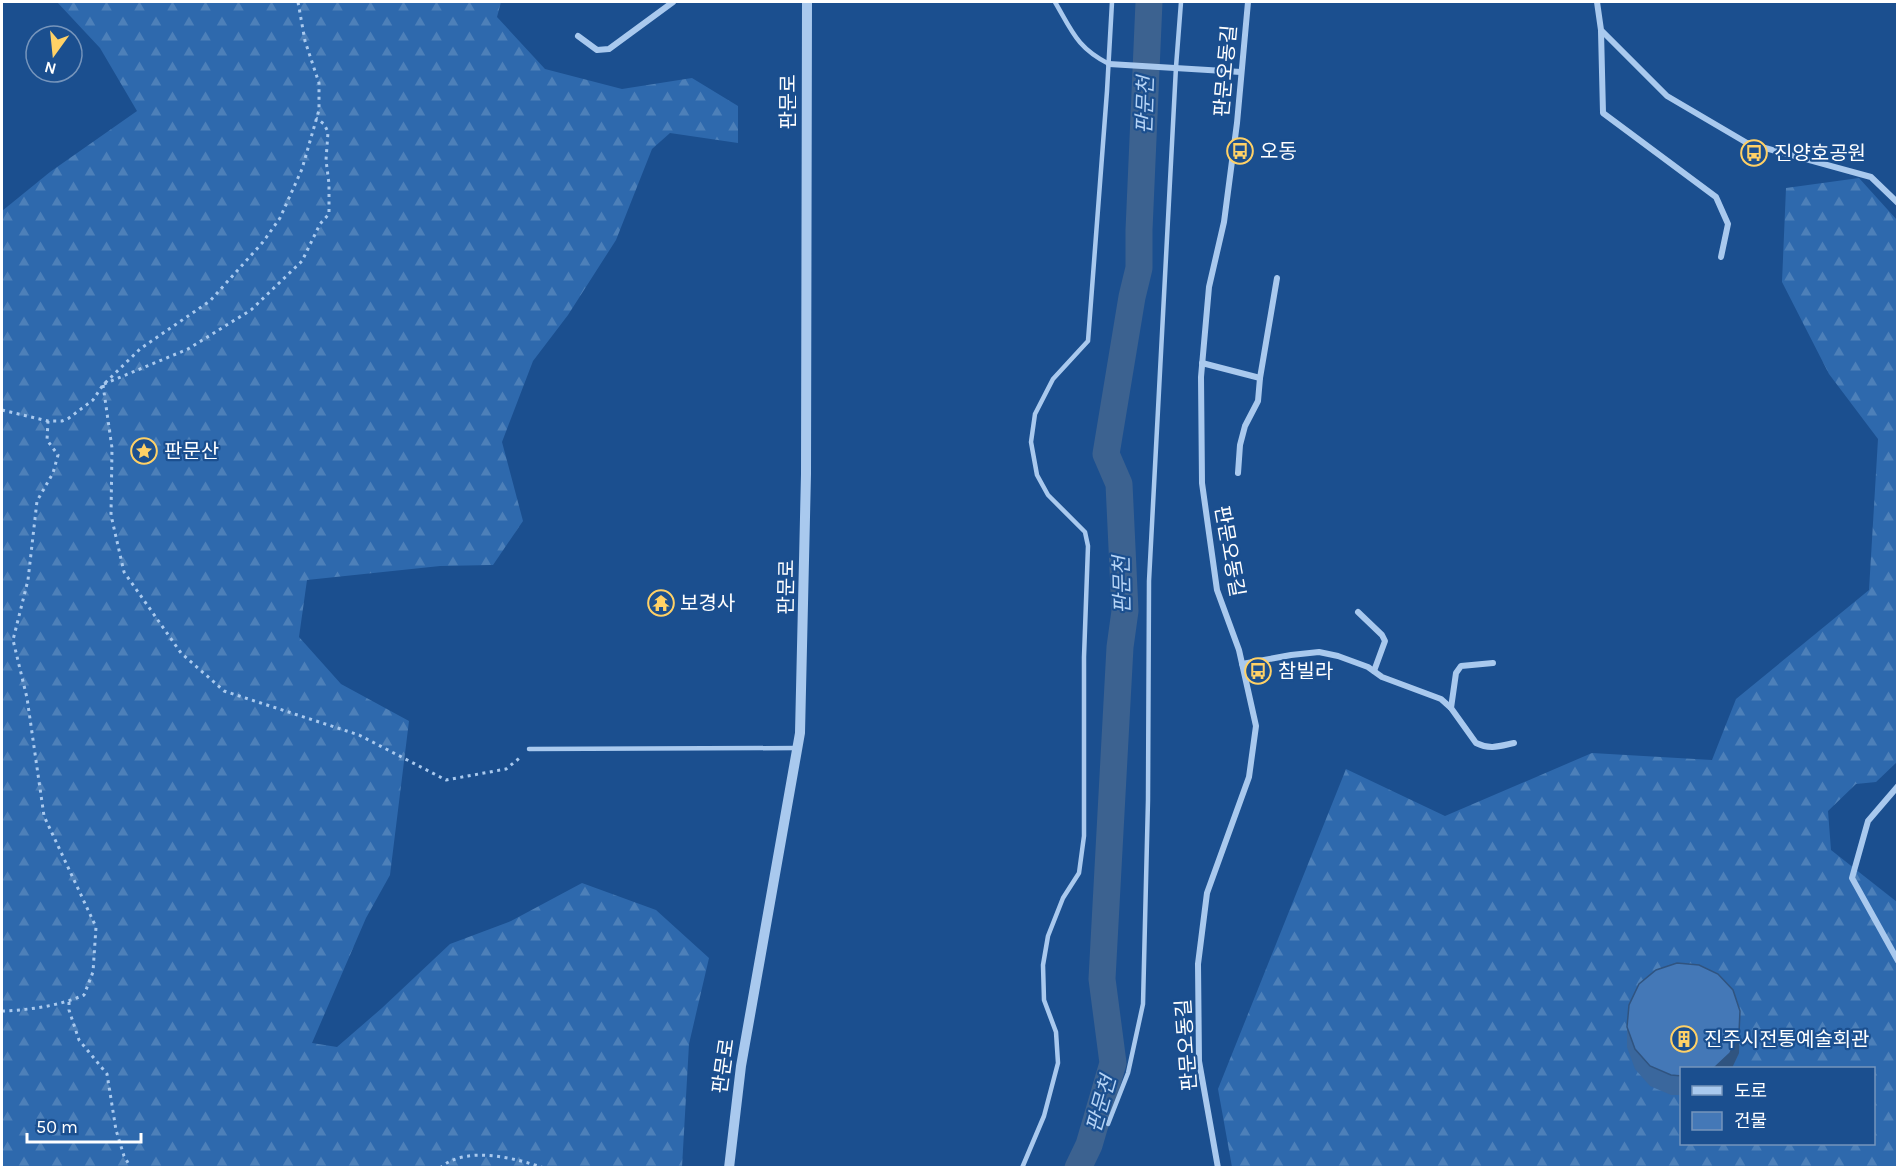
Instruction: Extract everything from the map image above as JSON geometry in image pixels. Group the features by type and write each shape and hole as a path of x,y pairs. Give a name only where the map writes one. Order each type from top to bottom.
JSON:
{"street":[{"path":"578,36 597,50 609,49 673,2"},
{"name":"판문로","path":"729,1167 741,1066 800,733 806,474 807,2"},
{"name":"판문오동길","path":"1218,1167 1200,1061 1198,964 1207,893 1249,777 1256,726 1239,650 1217,590 1204,495 1202,363 1209,287 1224,222 1237,123 1248,2"},
{"path":"1598,2 1603,113 1716,197 1728,224 1721,257"},
{"path":"1601,30 1667,96 1748,143 1871,177 1898,203"},
{"path":"1109,64 1241,72"},
{"path":"1238,473 1240,445 1245,426 1258,401 1277,278"},
{"path":"1202,363 1260,378"},
{"path":"1358,612 1382,635 1385,641 1374,671"},
{"path":"1242,664 1319,652 1338,656 1368,667 1382,677 1441,699 1451,708 1476,743 1482,746 1494,748 1514,743"},
{"path":"1451,708 1456,673 1461,666 1493,663"},
{"path":"1898,786 1868,821 1852,878 1898,961"}],"lane":[{"path":"1055,2 1079,44 1109,64"},
{"path":"1022,1167 1044,1116 1058,1063 1056,1032 1044,1000 1043,965 1048,936 1063,898 1079,873 1084,836 1084,657 1088,546 1085,532 1048,495 1037,475 1031,442 1035,414 1053,379 1088,341 1113,2"},
{"path":"1108,1124 1128,1072 1143,1004 1148,800 1149,581 1181,2"},
{"path":"530,749 797,748"}],"path":[{"path":"2,410 48,421 62,421 69,418 93,400 103,385 140,349 210,300 263,242 280,218 302,169 319,110 319,82 305,41 298,2"},
{"path":"103,385 188,349 251,310 302,261 320,224 329,214 326,160 328,132 324,124 316,118"},
{"path":"103,385 112,448 111,515 124,572 181,653 224,691 359,735 446,780 506,769 530,749"},
{"path":"2,1011 19,1011 69,1002 84,995 93,972 96,927 44,816 27,698 13,640 28,580 37,501 53,473 58,455 47,440 48,421"},
{"path":"69,1002 69,1010 79,1040 107,1074 116,1130 124,1156 131,1167"},
{"path":"440,1167 446,1162 462,1157 489,1155 520,1159 544,1167"}],"green space":[{"path":"57,2 501,2 497,17 545,69 622,89 692,78 738,106 738,143 670,133 652,149 616,240 568,315 533,361 502,442 523,521 493,565 440,566 307,580 299,637 341,684 409,721 390,875 366,918 312,1043 337,1047 450,944 511,921 582,883 656,910 709,958 689,1044 682,1167 2,1167 2,211 50,172 137,111 100,48 84,31 84,24 78,24"},
{"path":"1859,178 1897,220 1897,762 1876,782 1856,784 1828,811 1831,850 1897,902 1897,1167 1232,1167 1218,1089 1346,769 1445,816 1592,753 1712,760 1736,699 1869,590 1878,439 1829,374 1782,282 1786,188"}],"building":[{"name":"진주시전통예술회관","path":"1677,963 1699,965 1718,974 1733,990 1740,1011 1739,1033 1730,1053 1715,1067 1680,1067 1680,1076 1671,1075 1650,1066 1635,1049 1627,1027 1629,1005 1639,984 1656,970"}],"waterway":[{"name":"판문천","path":"1078,1168 1089,1145 1113,1063 1102,979 1120,647 1125,611 1119,484 1106,454 1132,297 1139,268 1149,2"}],"place":[{"name":"오동","path":"1240,151"},
{"name":"진양호공원","path":"1754,153"},
{"name":"판문산","path":"144,451"},
{"name":"보경사","path":"661,603"},
{"name":"참빌라","path":"1258,671"},
{"name":"진주시전통예술회관","path":"1684,1039"}]}
